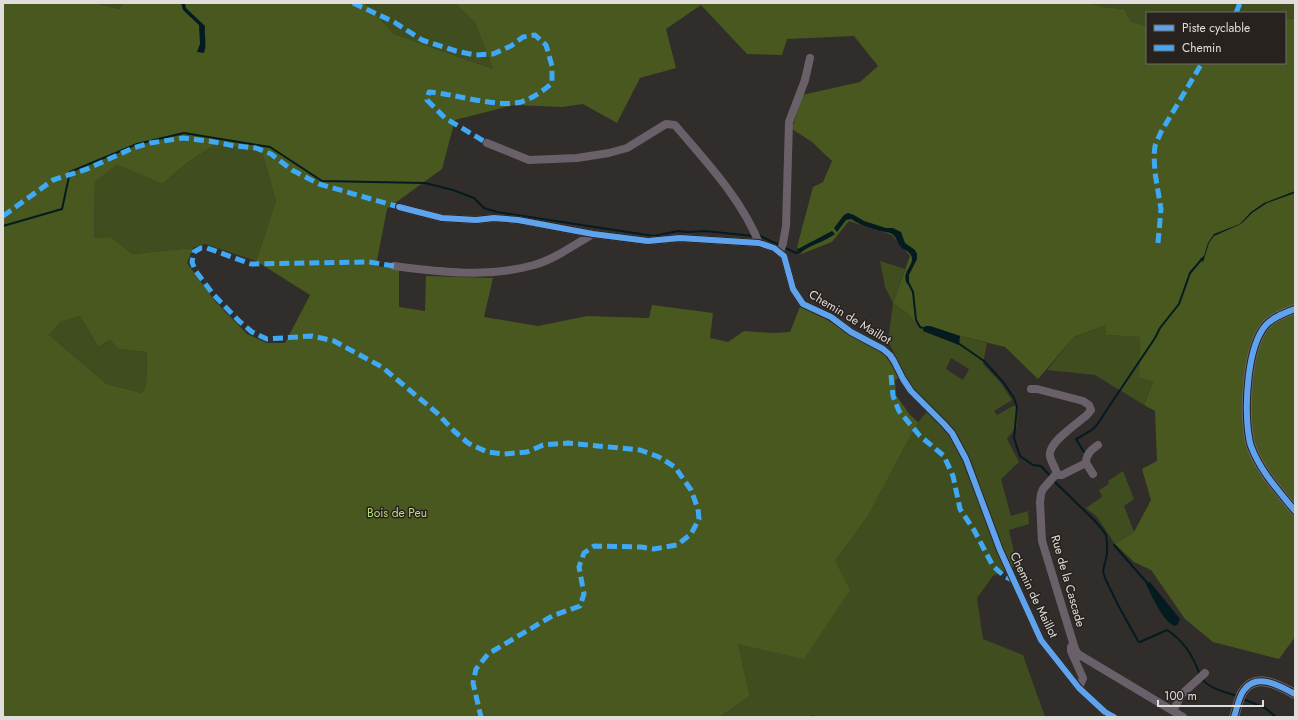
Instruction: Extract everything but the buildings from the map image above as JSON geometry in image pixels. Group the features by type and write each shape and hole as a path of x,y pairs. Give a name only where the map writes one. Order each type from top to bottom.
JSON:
{"street":[{"path":"487,143 529,160 577,158 609,153 627,148 666,124 675,125 731,192 758,238 774,248 782,248 786,219 789,122 805,80 810,58"},
{"path":"399,207 442,218 476,220 494,218 518,220 593,234 648,241 680,238 758,238"},
{"path":"394,266 449,273 510,270 535,265 565,252 593,234"},
{"name":"Chemin de Maillot","path":"782,248 793,290 803,304 831,317 851,332 890,355 911,391 952,433 966,459 1000,550 1041,640 1079,688 1103,715 1114,717"},
{"path":"1295,309 1281,315 1267,324 1258,336 1248,378 1246,414 1250,445 1265,474 1295,511"},
{"path":"1031,389 1037,389 1084,401 1089,405 1091,410 1087,415 1055,442 1050,452 1050,456 1055,466 1054,477 1062,475 1086,463"},
{"path":"1093,474 1086,463 1088,452 1098,445"},
{"name":"Rue de la Cascade","path":"1054,477 1043,489 1040,502 1042,541 1072,642 1078,654 1183,717"},
{"path":"1072,642 1071,651 1083,678 1079,688"},
{"path":"1173,710 1182,694 1202,676"},
{"path":"1234,717 1242,694 1251,684 1265,681 1291,692"}],"green space":[{"name":"Bois de Peu","path":"3,3 94,3 119,9 123,3 365,3 394,34 493,69 475,23 455,3 1090,3 1102,7 1124,9 1131,22 1146,26 1146,64 1286,64 1286,20 1295,18 1295,305 1258,330 1247,446 1295,516 1295,637 1279,659 1213,642 1185,619 1151,570 1134,562 1115,544 1134,532 1151,500 1142,469 1157,461 1155,411 1144,405 1153,382 1139,377 1140,337 1106,335 1106,325 1074,337 1038,379 1005,347 960,336 930,326 925,326 923,331 907,313 893,303 910,256 892,235 849,221 832,242 801,254 797,247 813,187 823,182 832,161 812,142 792,129 802,95 860,82 878,66 854,36 787,39 782,55 747,54 701,5 666,29 676,68 640,78 617,123 583,104 562,107 514,105 455,120 442,169 387,209 376,266 399,269 399,307 425,311 426,276 493,278 484,317 538,326 587,316 649,318 652,305 713,313 710,338 728,342 744,331 773,333 790,332 801,304 885,355 899,378 895,380 896,395 910,415 918,422 868,516 835,561 850,590 804,659 738,644 750,696 719,717 3,717","holes":["216,144 262,152 276,201 256,261 310,295 285,343 267,343 247,334 215,301 187,263 193,248 132,254 111,237 94,238 95,181 117,165 162,184 187,163","80,316 98,347 110,340 119,349 147,352 146,386 142,393 107,384 49,335 61,322"]},
{"path":"94,3 123,3 119,9"},
{"path":"365,3 455,3 475,23 493,69 394,34"},
{"path":"1090,3 1295,3 1295,18 1286,20 1286,12 1146,12 1146,26 1131,22 1124,9 1102,7"},
{"path":"216,144 262,152 276,201 256,261 205,244 193,248 132,254 111,237 94,238 95,180 117,165 162,184 187,163"},
{"path":"880,261 905,269 893,303 885,287"},
{"path":"893,303 907,313 923,331 955,342 957,345 960,336 987,343 983,364 1000,382 1012,400 994,411 997,415 1013,406 1018,405 1017,426 1007,439 1019,462 1001,479 1011,516 1028,511 1029,524 1009,530 1017,565 993,576 977,598 983,639 1023,655 1045,717 819,717 812,715 810,717 719,717 750,696 738,644 835,561 868,516 918,422 930,408 911,387 888,341","holes":["951,358 969,369 963,380 946,369"]},
{"path":"1295,314 1295,504 1269,472 1254,444 1250,414 1252,379 1260,342 1270,327"},
{"path":"80,316 98,347 110,340 120,349 147,352 146,386 142,393 107,384 49,335 61,322"},
{"path":"1106,325 1106,335 1140,337 1139,376 1153,382 1144,405 1095,375 1047,370 1074,337"},
{"path":"1123,471 1134,499 1124,506 1134,532 1115,544 1097,517 1086,508 1102,497 1099,490 1109,484 1108,481"}],"water":[{"path":"181,3 185,3 186,8 205,26 204,53 197,52 200,44 199,25 183,10"},
{"path":"1295,191 1295,193 1267,203 1252,213 1241,224 1214,236 1209,243 1203,262 1200,259 1204,256 1208,243 1214,234 1240,224 1251,212 1264,203"},
{"path":"848,213 864,221 886,228 893,228 901,232 905,243 915,250 917,254 917,259 909,275 909,283 907,284 905,276 911,264 912,258 909,253 901,247 892,234 865,226 851,219 846,220 837,232 834,228 844,215"},
{"path":"832,231 835,234 800,253 796,250"},
{"path":"925,326 930,326 960,336 959,345 923,331"},
{"path":"1150,582 1180,619 1178,624 1175,626 1166,619 1158,608 1146,584"}],"waterway":[{"path":"3,226 62,209 70,172 137,144 184,133 270,147 322,181 425,183 453,190 474,198 484,208 497,212 654,236 678,231 705,231 753,236"},
{"path":"760,236 779,245"},
{"path":"783,247 796,253 801,251"},
{"path":"1084,452 1076,439 1089,432 1098,424 1155,338 1160,328 1179,304 1190,273 1201,260"},
{"path":"908,282 913,292 916,320 920,327 926,329"},
{"path":"958,343 984,361 1004,383 1014,398 1017,407 1014,438 1020,456 1033,465 1041,466 1051,477"},
{"path":"1054,481 1094,520 1106,535 1107,554 1103,571 1105,578 1138,641 1140,642 1167,630 1183,644 1195,662 1200,675"},
{"path":"1114,545 1149,585"},
{"path":"1202,679 1214,688 1237,696"},
{"path":"1243,699 1265,708 1276,717"}],"marked path":[{"path":"353,3 394,22 422,40 456,51 475,55 493,54 511,46 523,37 535,35 546,45 552,66 552,83 538,94 521,102 488,102 429,92 427,100 445,118 487,143"},
{"path":"1236,12 1240,3"},
{"path":"1158,243 1161,209 1155,173 1155,146 1161,132 1201,64"},
{"path":"3,216 53,180 87,169 133,148 150,143 183,138 256,148 271,154 292,170 319,184 399,207"},
{"path":"394,266 369,262 251,264 207,248 201,248 194,252 192,262 195,270 213,294 252,332 267,339 312,336 334,341 382,367 437,413 468,443 487,452 504,454 527,452 543,445 568,443 640,450 659,457 675,467 691,490 698,509 699,519 691,534 677,545 654,549 641,547 594,546 584,553 579,567 584,594 580,606 552,616 488,654 476,669 473,683 481,717"},
{"path":"891,375 893,396 899,411 920,436 944,456 953,476 960,509 974,530 993,566 1004,576 1014,581"}],"cycle path":[{"path":"399,207 442,218 476,220 494,218 518,220 593,234 648,241 680,238 759,243 774,248 784,256 793,289 803,304 831,317 851,332 883,349 890,355 911,391 952,433 966,459 1000,550 1041,640 1079,688 1105,712 1114,717"},
{"path":"1295,309 1272,320 1266,325 1260,334 1251,361 1247,391 1247,420 1250,444 1259,464 1295,511"},
{"path":"1234,717 1242,693 1249,685 1255,682 1262,681 1276,684 1295,694"}]}
